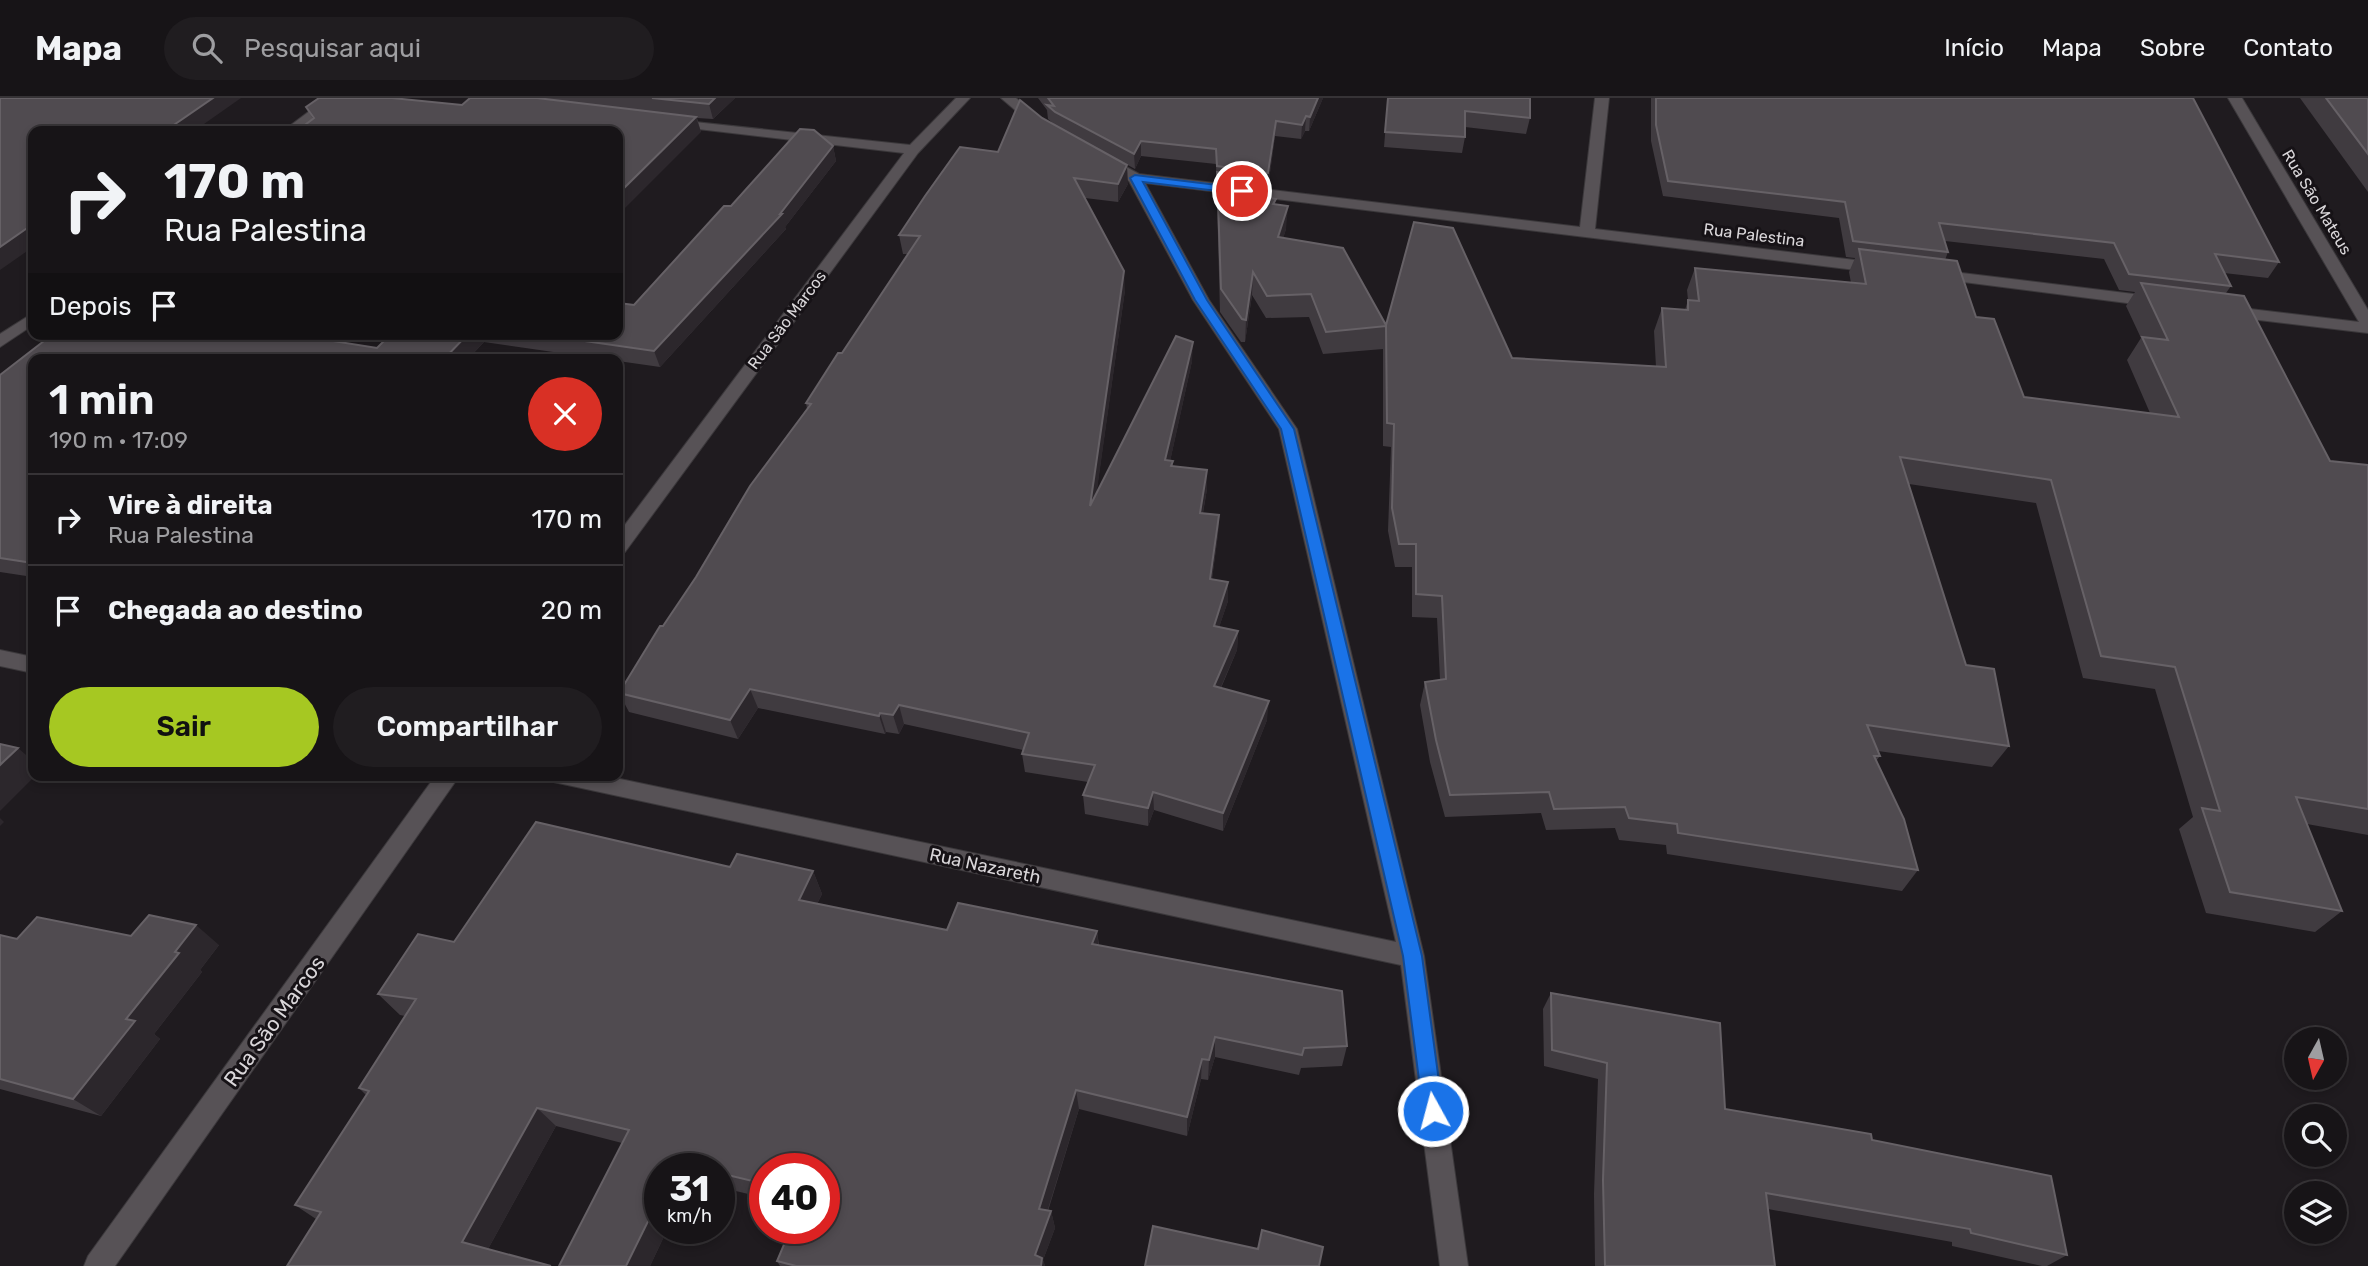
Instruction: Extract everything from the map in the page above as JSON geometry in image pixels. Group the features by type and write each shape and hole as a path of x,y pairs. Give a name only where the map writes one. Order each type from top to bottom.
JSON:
{"street":[{"path":"297,126 336,98"},
{"name":"Rua São Marcos","path":"623,540 913,150 963,98"},
{"path":"1008,98 1049,131"},
{"path":"1587,232 1602,98"},
{"name":"Rua São Mateus","path":"2235,98 2368,326"},
{"path":"652,119 913,150"},
{"path":"1093,155 1135,178 1201,300 1288,429 1412,956 1454,1266"},
{"name":"Rua Palestina","path":"1135,178 2176,305"},
{"path":"2204,308 2368,326"},
{"path":"0,342 28,322"},
{"path":"0,658 28,664"},
{"name":"Rua São Marcos","path":"98,1266 445,781"},
{"name":"Rua Nazareth","path":"585,781 1412,956"}],"building":[{"path":"0,98 213,98 172,126 28,126 28,227 0,247"},
{"path":"319,98 392,98 462,105 470,98 537,98 696,117 623,189 623,126 304,126 314,118 306,107"},
{"path":"652,98 715,98 709,104"},
{"path":"1048,98 1318,98 1310,117 1306,116 1302,125 1276,121 1268,173 1217,166 1216,149 1141,141 1134,154 1055,112 1047,105 1054,106"},
{"path":"1388,98 1530,98 1530,118 1465,111 1465,137 1385,132"},
{"path":"1656,98 2193,98 2279,262 2215,254 2231,286 2129,274 2114,243 1939,223 1948,252 1853,241 1845,202 1668,181 1656,125"},
{"path":"2326,98 2368,98 2368,154"},
{"path":"1020,100 1042,118 1127,165 1118,184 1074,178 1124,271 1090,506 1176,336 1193,342 1165,460 1173,461 1171,466 1207,470 1200,513 1219,515 1210,579 1228,582 1214,626 1238,631 1214,686 1269,701 1223,813 1153,792 1148,808 1083,795 1095,765 1022,754 1029,733 899,705 893,715 880,713 879,716 750,689 730,720 623,694 623,686 660,626 663,626 696,577 750,486 811,404 806,403 838,353 842,353 920,236 899,235 925,196 960,147 998,152"},
{"path":"800,129 814,130 833,146 782,214 654,351 578,340 623,340 623,304 634,305 724,206 731,206"},
{"path":"1217,172 1267,178 1264,197 1276,199 1273,204 1288,206 1278,237 1343,248 1386,325 1414,222 1453,228 1512,358 1666,367 1662,308 1688,310 1688,300 1699,301 1695,268 1866,284 1859,249 1957,261 1976,317 1994,319 2024,397 2179,417 2142,337 2168,340 2141,283 2244,296 2330,461 2368,465 2368,809 2296,797 2342,911 2230,892 2202,808 2220,811 2175,667 2101,656 2051,480 1900,457 1966,665 1994,669 2009,746 1867,725 1880,756 1874,756 1904,819 1918,870 1678,833 1677,824 1629,818 1625,807 1554,809 1549,792 1450,795 1425,682 1446,679 1442,596 1416,594 1416,544 1399,544 1392,508 1394,424 1387,423 1386,326 1326,332 1311,294 1267,296 1253,272 1246,320 1242,319 1221,289"},
{"path":"45,340 327,340 377,348 385,340 462,340 449,354 28,354 28,562 0,558 0,375"},
{"path":"0,744 18,748 0,765"},
{"path":"536,822 730,867 737,854 813,871 799,900 947,930 958,903 1097,931 1092,944 1342,991 1347,1046 1304,1048 1302,1055 1215,1037 1209,1060 1202,1059 1187,1117 1076,1090 1039,1209 1051,1211 1035,1255 1042,1258 1041,1266 796,1266 777,1261 784,1244 840,1244 840,1153 749,1153 749,1180 735,1177 735,1153 644,1153 644,1229 626,1266 559,1266 629,1130 537,1108 462,1242 551,1266 287,1266 321,1212 295,1205 369,1091 359,1088 416,999 378,994 418,934 454,942"},
{"path":"149,915 196,925 175,952 179,953 126,1019 135,1021 73,1099 0,1079 0,935 17,939 37,917 131,936"},
{"path":"1551,993 1720,1023 1725,1109 1871,1134 1872,1140 2051,1176 2067,1255 1971,1233 1970,1229 1766,1193 1775,1266 1605,1266 1603,1180 1607,1063 1552,1050"},
{"path":"1153,1226 1258,1249 1262,1230 1323,1247 1319,1266 1145,1266"}],"route":[{"path":"1242,191 1135,178 1201,300 1288,429 1412,956 1433,1111"}]}
